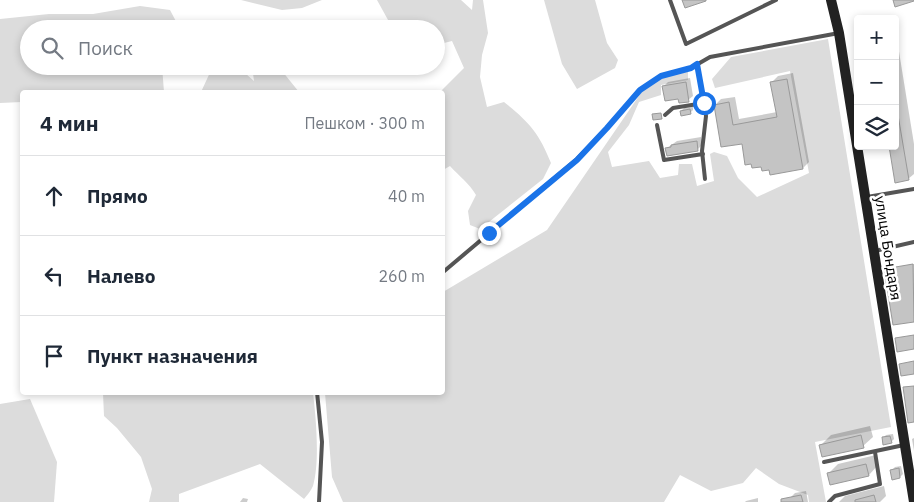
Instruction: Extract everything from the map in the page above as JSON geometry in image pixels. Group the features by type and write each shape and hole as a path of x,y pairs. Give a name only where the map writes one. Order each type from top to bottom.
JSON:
{"main road":[{"name":"улица Бондаря","path":"831,0 839,33 914,502"}],"lane":[{"path":"670,0 686,44 776,0"},
{"path":"445,270 577,160 640,90 661,76 691,68 710,57 839,33"},
{"path":"697,64 706,116 703,154 705,179"},
{"path":"665,115 673,108 704,103"},
{"path":"657,125 664,160 703,154"},
{"path":"865,197 914,189"},
{"path":"873,251 914,242"},
{"path":"317,395 322,442 319,502"},
{"path":"824,462 904,445"},
{"path":"829,502 835,496 880,484 875,452"}],"shaded area":[{"path":"241,0 322,0 302,8 282,10"},
{"path":"377,0 461,0 472,10 473,0 483,0 488,33 482,55 480,77 487,107 504,102 513,109 527,122 537,136 551,163 543,179 480,229 470,225 468,211 476,195 450,166 445,169 445,90 442,90 464,68 452,41 445,43 445,20 388,20"},
{"path":"544,0 595,0 607,43 618,60 615,68 577,89 562,64"},
{"path":"140,6 170,10 175,20 20,20 20,75 163,75 164,90 20,90 20,102 0,103 0,19 49,14 93,14"},
{"path":"828,39 891,427 815,442 826,502 809,502 808,495 779,484 756,468 743,483 711,491 680,475 664,502 343,502 332,477 325,395 445,395 445,291 547,230 643,90 661,77 688,70 688,80 661,85 661,95 639,102 629,125 608,152 612,167 649,161 660,178 678,175 679,164 692,164 697,186 714,181 710,154 714,152 727,156 738,178 757,197 809,173 790,71 715,88 712,79 731,57"},
{"path":"209,75 247,75 254,81 253,75 285,75 297,90 202,90"},
{"path":"103,395 313,395 317,453 313,486 304,499 260,464 179,494 179,502 149,502 152,489 141,457 117,428 104,416"},
{"path":"30,399 57,462 54,502 0,502 0,404"}],"building":[{"path":"682,0 706,0 706,1 685,8"},
{"path":"893,0 914,0 914,1 895,7"},
{"path":"787,79 803,169 770,175 769,170 762,171 761,167 752,168 751,164 745,165 742,144 721,147 714,105 729,102 733,125 777,117 770,82"},
{"path":"686,82 689,102 679,103 678,99 665,101 662,86"},
{"path":"690,109 691,114 681,116 680,111"},
{"path":"661,113 662,119 653,120 652,114"},
{"path":"899,121 909,180 895,183 890,150 899,150"},
{"path":"697,141 698,151 667,156 665,148 671,147 671,145"},
{"path":"913,264 914,322 893,325 884,269"},
{"path":"914,335 914,349 897,352 895,338"},
{"path":"914,361 914,374 901,376 899,364"},
{"path":"914,386 914,422 908,423 903,387"},
{"path":"861,435 864,448 822,457 819,445"},
{"path":"890,436 892,443 883,445 882,437"},
{"path":"866,464 869,476 830,485 827,473"},
{"path":"899,468 900,478 892,480 890,470"},
{"path":"801,495 803,502 781,502 781,499"},
{"path":"874,495 876,502 855,502 855,500"}],"route":[{"path":"489,233 577,160 640,90 661,76 691,68 697,64 704,103"}]}
